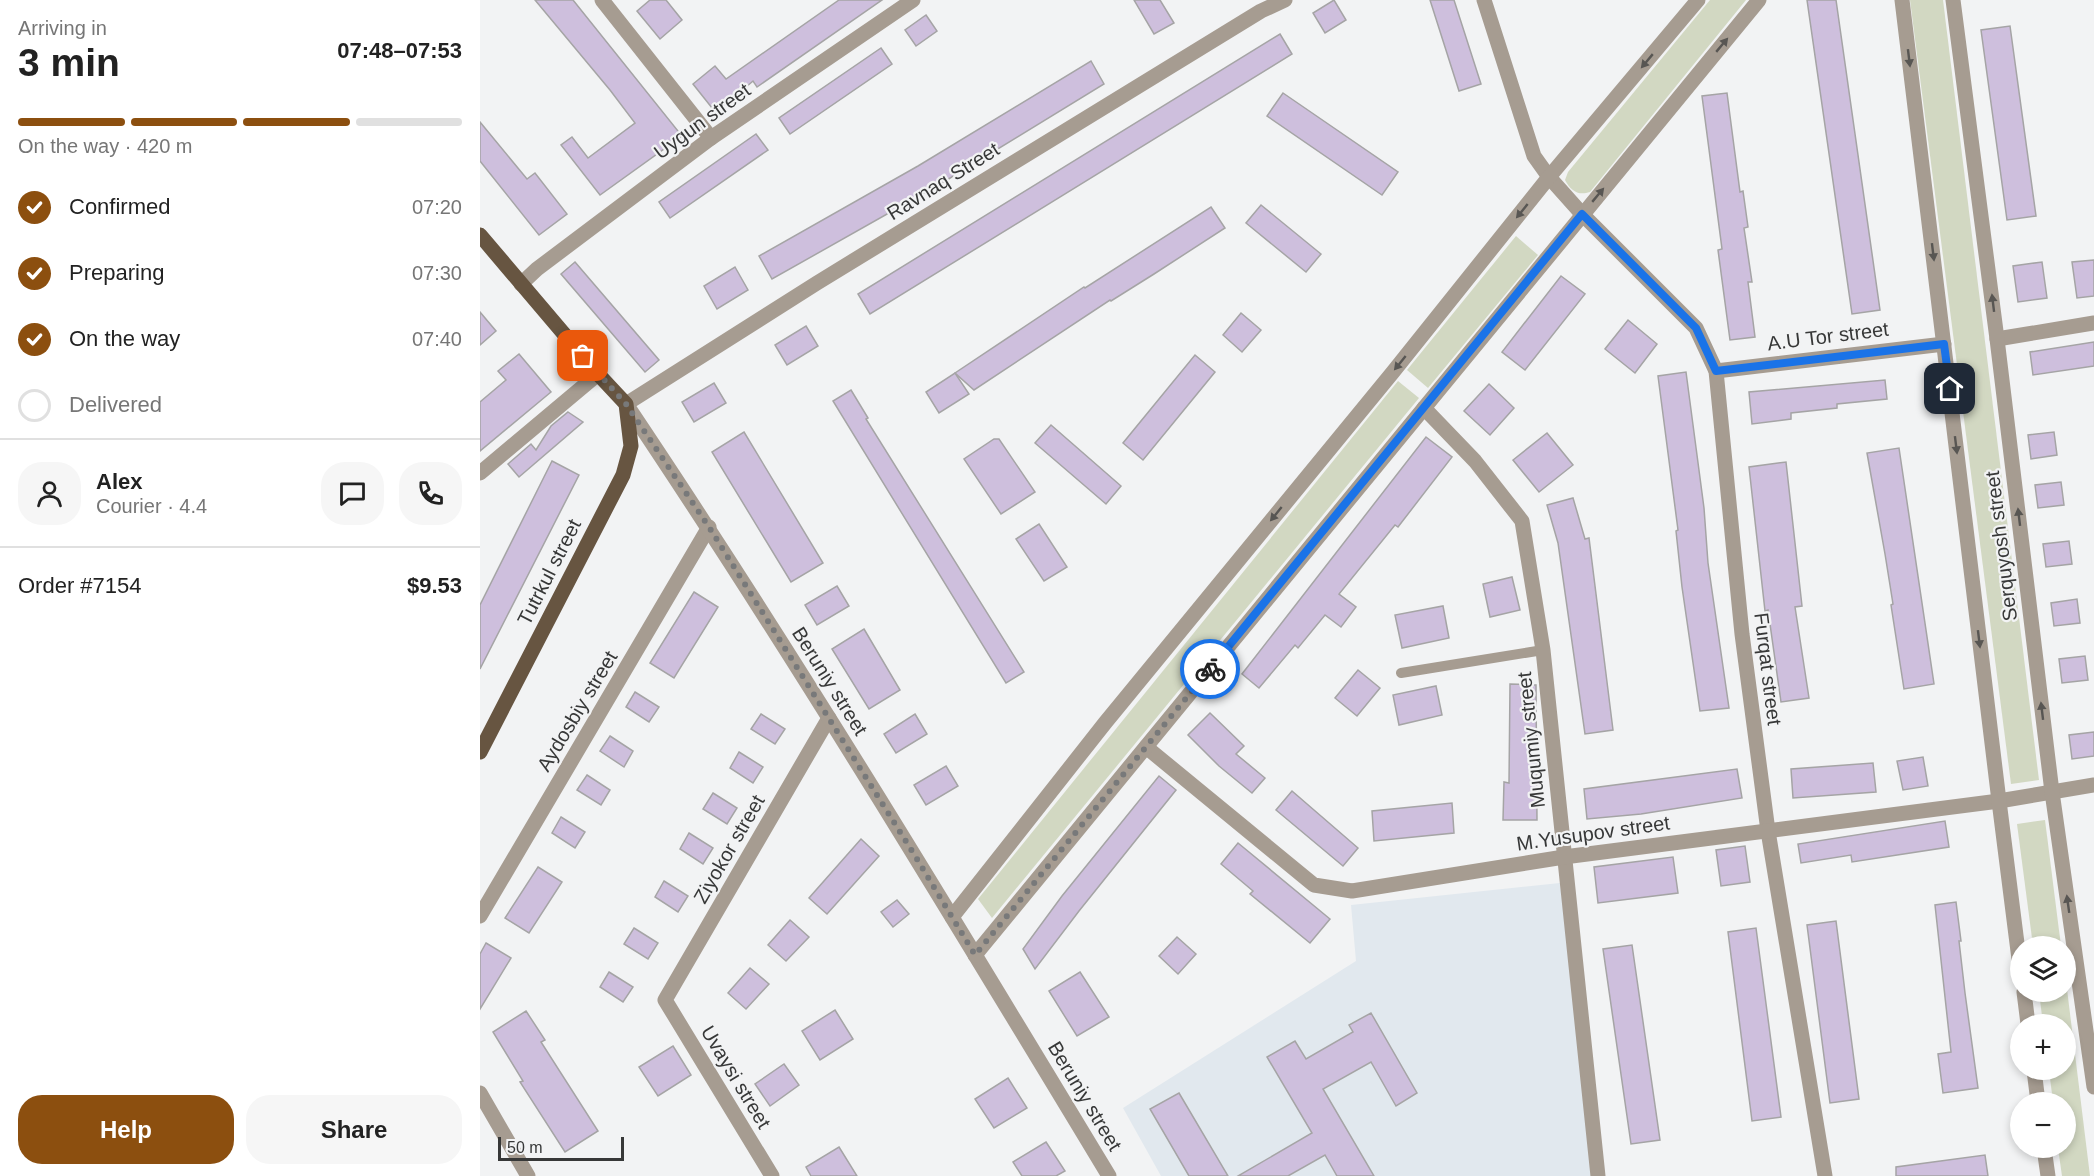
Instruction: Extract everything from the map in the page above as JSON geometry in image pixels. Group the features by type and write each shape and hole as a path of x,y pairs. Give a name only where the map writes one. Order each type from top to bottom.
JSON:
{"main road":[{"name":"Beruniy street","path":"481,238 598,375 626,404"},
{"name":"Tutrkul street","path":"480,752 623,475 631,446 626,404"}],"street":[{"path":"602,0 711,138"},
{"name":"Uygun street","path":"521,284 537,269 711,138 913,0"},
{"name":"Ravnaq Street","path":"626,404 1251,17 1285,0"},
{"name":"Furqat street","path":"1484,0 1534,156 1549,177 1582,214 1696,328 1716,371 1742,634 1768,831 1825,1176"},
{"path":"952,916 1105,723 1386,381 1549,177 1698,0"},
{"path":"975,955 1759,0"},
{"name":"Serquyosh street","path":"1902,0 2016,936"},
{"name":"Serquyosh street","path":"1953,0 2052,792 2094,1087"},
{"path":"1997,339 2094,323"},
{"name":"A.U Tor street","path":"1716,371 1944,344"},
{"path":"480,473 598,375"},
{"name":"Beruniy street","path":"626,404 709,527 829,718 1109,1176"},
{"name":"Muqumiy street","path":"1424,408 1475,461 1522,521 1543,650 1598,1176"},
{"name":"Aydosbiy street","path":"480,916 709,527"},
{"name":"Ziyokor street","path":"665,1000 829,718"},
{"name":"M.Yusupov street","path":"1146,747 1314,885 1352,891 1564,856 1999,801 2094,785"},
{"name":"Uvaysi street","path":"665,1000 772,1176"},
{"path":"480,1093 528,1176"},
{"path":"2045,1158 2048,1176"}],"lane":[{"path":"1401,673 1543,650"}],"shaded area":[{"path":"1560,883 1596,1176 1161,1176 1123,1108 1356,961 1351,905"}],"green space":[{"path":"1710,0 1746,0 1590,192 1578,193 1572,190 1565,180 1568,172"},
{"path":"1910,0 1943,0 2039,780 2011,784"},
{"path":"1516,236 1538,255 1428,388 1407,370"},
{"path":"1398,381 1419,398 992,918 978,899"},
{"path":"2045,820 2060,936 2032,936 2017,824"},
{"path":"2040,1002 2069,1002 2070,1014 2042,1014"},
{"path":"2076,1062 2090,1176 2062,1176 2059,1158 2076,1158 2076,1092 2052,1092 2050,1080 2076,1080"}],"building":[{"path":"535,0 573,0 682,136 600,195 561,145 572,137 588,158 635,123"},
{"path":"650,0 666,0 682,20 660,39 637,11"},
{"path":"839,0 882,0 757,87 753,81 716,113 693,84 715,66 726,79"},
{"path":"1134,0 1160,0 1174,23 1154,34"},
{"path":"1334,0 1346,20 1325,33 1313,13"},
{"path":"1430,0 1454,0 1481,84 1459,91"},
{"path":"1807,0 1836,0 1880,310 1852,314"},
{"path":"926,15 937,31 916,46 905,30"},
{"path":"2010,26 2036,216 2007,220 1981,30"},
{"path":"1280,34 1292,54 870,314 858,294"},
{"path":"881,48 892,64 790,134 779,118"},
{"path":"1091,61 1104,84 942,183 772,279 759,256 918,166"},
{"path":"1283,93 1398,172 1382,195 1267,116"},
{"path":"1727,93 1740,192 1743,191 1748,227 1744,228 1752,282 1748,282 1755,337 1730,340 1718,250 1722,249 1702,96"},
{"path":"480,122 527,179 535,173 567,214 539,235 480,161"},
{"path":"756,134 768,150 670,218 659,202"},
{"path":"1261,205 1321,254 1306,272 1246,223"},
{"path":"1211,207 1225,228 1110,300 974,390 955,373 1084,287"},
{"path":"2094,260 2094,296 2077,298 2072,262"},
{"path":"575,262 659,360 645,372 561,274"},
{"path":"2042,262 2047,298 2018,302 2013,266"},
{"path":"735,267 748,290 717,309 704,286"},
{"path":"1561,276 1585,294 1525,370 1502,352"},
{"path":"480,312 496,331 480,345"},
{"path":"1241,313 1261,330 1242,352 1223,335"},
{"path":"1628,320 1657,344 1635,373 1605,349"},
{"path":"806,326 818,346 787,365 775,345"},
{"path":"2094,342 2094,366 2033,375 2030,352"},
{"path":"519,354 551,392 480,451 480,402 506,380 498,371"},
{"path":"1195,355 1215,372 1143,460 1123,443"},
{"path":"1686,372 1704,508 1708,563 1729,708 1700,711 1682,587 1676,531 1678,530 1658,376"},
{"path":"955,373 969,394 939,413 926,392"},
{"path":"1885,380 1887,399 1837,404 1837,408 1791,413 1791,419 1752,424 1749,392"},
{"path":"714,383 726,403 694,422 682,402"},
{"path":"1489,384 1514,408 1490,435 1464,411"},
{"path":"851,390 868,418 866,419 1024,672 1006,683 833,401"},
{"path":"568,412 583,422 519,477 508,464 531,444 536,450 551,426"},
{"path":"1051,425 1121,486 1106,504 1035,443"},
{"path":"744,432 823,563 791,582 712,452"},
{"path":"2054,432 2057,455 2031,459 2028,435"},
{"path":"1547,433 1573,465 1539,492 1513,460"},
{"path":"1426,437 1452,457 1398,527 1395,525 1339,594 1356,607 1341,627 1325,615 1298,648 1295,645 1259,688 1242,674"},
{"path":"994,439 999,439 1035,492 1001,514 964,459"},
{"path":"1899,448 1934,684 1904,689 1891,605 1893,604 1867,453"},
{"path":"552,461 579,475 480,669 480,605"},
{"path":"1786,462 1802,606 1795,607 1809,698 1781,702 1768,610 1765,611 1749,467"},
{"path":"2061,482 2064,505 2038,508 2035,485"},
{"path":"1573,498 1585,539 1589,538 1613,730 1585,734 1558,543 1547,505"},
{"path":"1039,524 1067,567 1044,581 1016,539"},
{"path":"2069,541 2072,564 2046,567 2043,544"},
{"path":"1512,577 1520,610 1490,617 1483,584"},
{"path":"837,586 849,606 817,625 805,605"},
{"path":"694,592 718,607 674,678 650,663"},
{"path":"2077,599 2080,623 2054,626 2051,603"},
{"path":"1443,606 1449,638 1402,648 1395,615"},
{"path":"864,629 900,690 869,709 832,649"},
{"path":"2085,656 2088,680 2062,683 2059,659"},
{"path":"1358,670 1380,688 1357,716 1335,698"},
{"path":"1510,684 1536,685 1537,820 1503,820 1504,782 1509,783"},
{"path":"1436,686 1442,715 1399,725 1393,695"},
{"path":"635,692 659,707 649,722 626,707"},
{"path":"1210,713 1244,746 1236,754 1265,778 1252,793 1219,766 1188,735"},
{"path":"761,714 785,729 775,744 751,729"},
{"path":"915,714 927,734 896,753 884,734"},
{"path":"2094,732 2094,756 2072,759 2069,735"},
{"path":"610,736 633,751 624,767 600,751"},
{"path":"739,752 763,767 753,783 730,768"},
{"path":"1923,757 1928,786 1903,790 1897,761"},
{"path":"1873,763 1876,792 1793,798 1791,769"},
{"path":"946,766 958,786 926,805 914,785"},
{"path":"1737,769 1742,798 1641,814 1587,819 1584,789"},
{"path":"587,775 610,790 601,805 577,790"},
{"path":"1159,776 1176,790 1035,969 1023,949 1062,896"},
{"path":"1292,791 1358,848 1343,866 1276,810"},
{"path":"713,793 737,808 727,824 703,809"},
{"path":"1452,803 1454,833 1374,841 1372,811"},
{"path":"561,817 585,832 575,848 552,833"},
{"path":"1945,821 1949,847 1852,862 1851,855 1801,863 1798,844"},
{"path":"689,833 713,848 703,864 680,849"},
{"path":"861,839 879,856 827,914 809,898"},
{"path":"1238,843 1330,919 1310,943 1250,894 1253,891 1221,864"},
{"path":"1745,846 1750,882 1721,886 1716,850"},
{"path":"1673,857 1678,893 1598,903 1594,867"},
{"path":"538,867 562,882 529,933 505,918"},
{"path":"664,881 688,896 678,912 655,897"},
{"path":"897,900 909,914 893,927 881,912"},
{"path":"1956,902 1978,1088 1943,1093 1938,1054 1951,1052 1935,905"},
{"path":"790,920 809,937 786,961 768,945"},
{"path":"1836,921 1859,1099 1830,1103 1807,925"},
{"path":"634,928 658,943 648,959 624,944"},
{"path":"1756,928 1781,1117 1752,1121 1728,932"},
{"path":"1177,937 1196,954 1178,974 1159,956"},
{"path":"486,943 511,958 480,1009 480,954"},
{"path":"1632,945 1660,1140 1631,1144 1603,949"},
{"path":"750,968 769,984 746,1009 728,993"},
{"path":"609,972 633,987 623,1002 600,987"},
{"path":"1080,972 1109,1017 1077,1036 1049,991"},
{"path":"835,1010 853,1039 820,1060 802,1031"},
{"path":"526,1011 545,1040 541,1042 598,1131 565,1152 520,1082 523,1081 493,1032"},
{"path":"1371,1013 1417,1093 1396,1106 1371,1062 1323,1089 1374,1176 1337,1176 1325,1155 1288,1176 1238,1176 1312,1133 1267,1057 1295,1041 1306,1059 1353,1032 1349,1025"},
{"path":"673,1046 691,1075 658,1096 639,1067"},
{"path":"784,1064 799,1085 770,1106 755,1084"},
{"path":"1008,1078 1027,1108 994,1128 975,1099"},
{"path":"1179,1093 1228,1176 1189,1176 1150,1109"},
{"path":"1046,1142 1065,1171 1056,1176 1022,1176 1013,1162"},
{"path":"839,1147 857,1176 811,1176 806,1167"},
{"path":"1985,1155 1988,1176 1896,1176 1896,1167"}],"way so far":[{"path":"583,356 626,404 709,527 975,955 1210,669"}],"route":[{"path":"1210,669 1582,214 1696,328 1716,371 1944,344 1950,389"}]}
